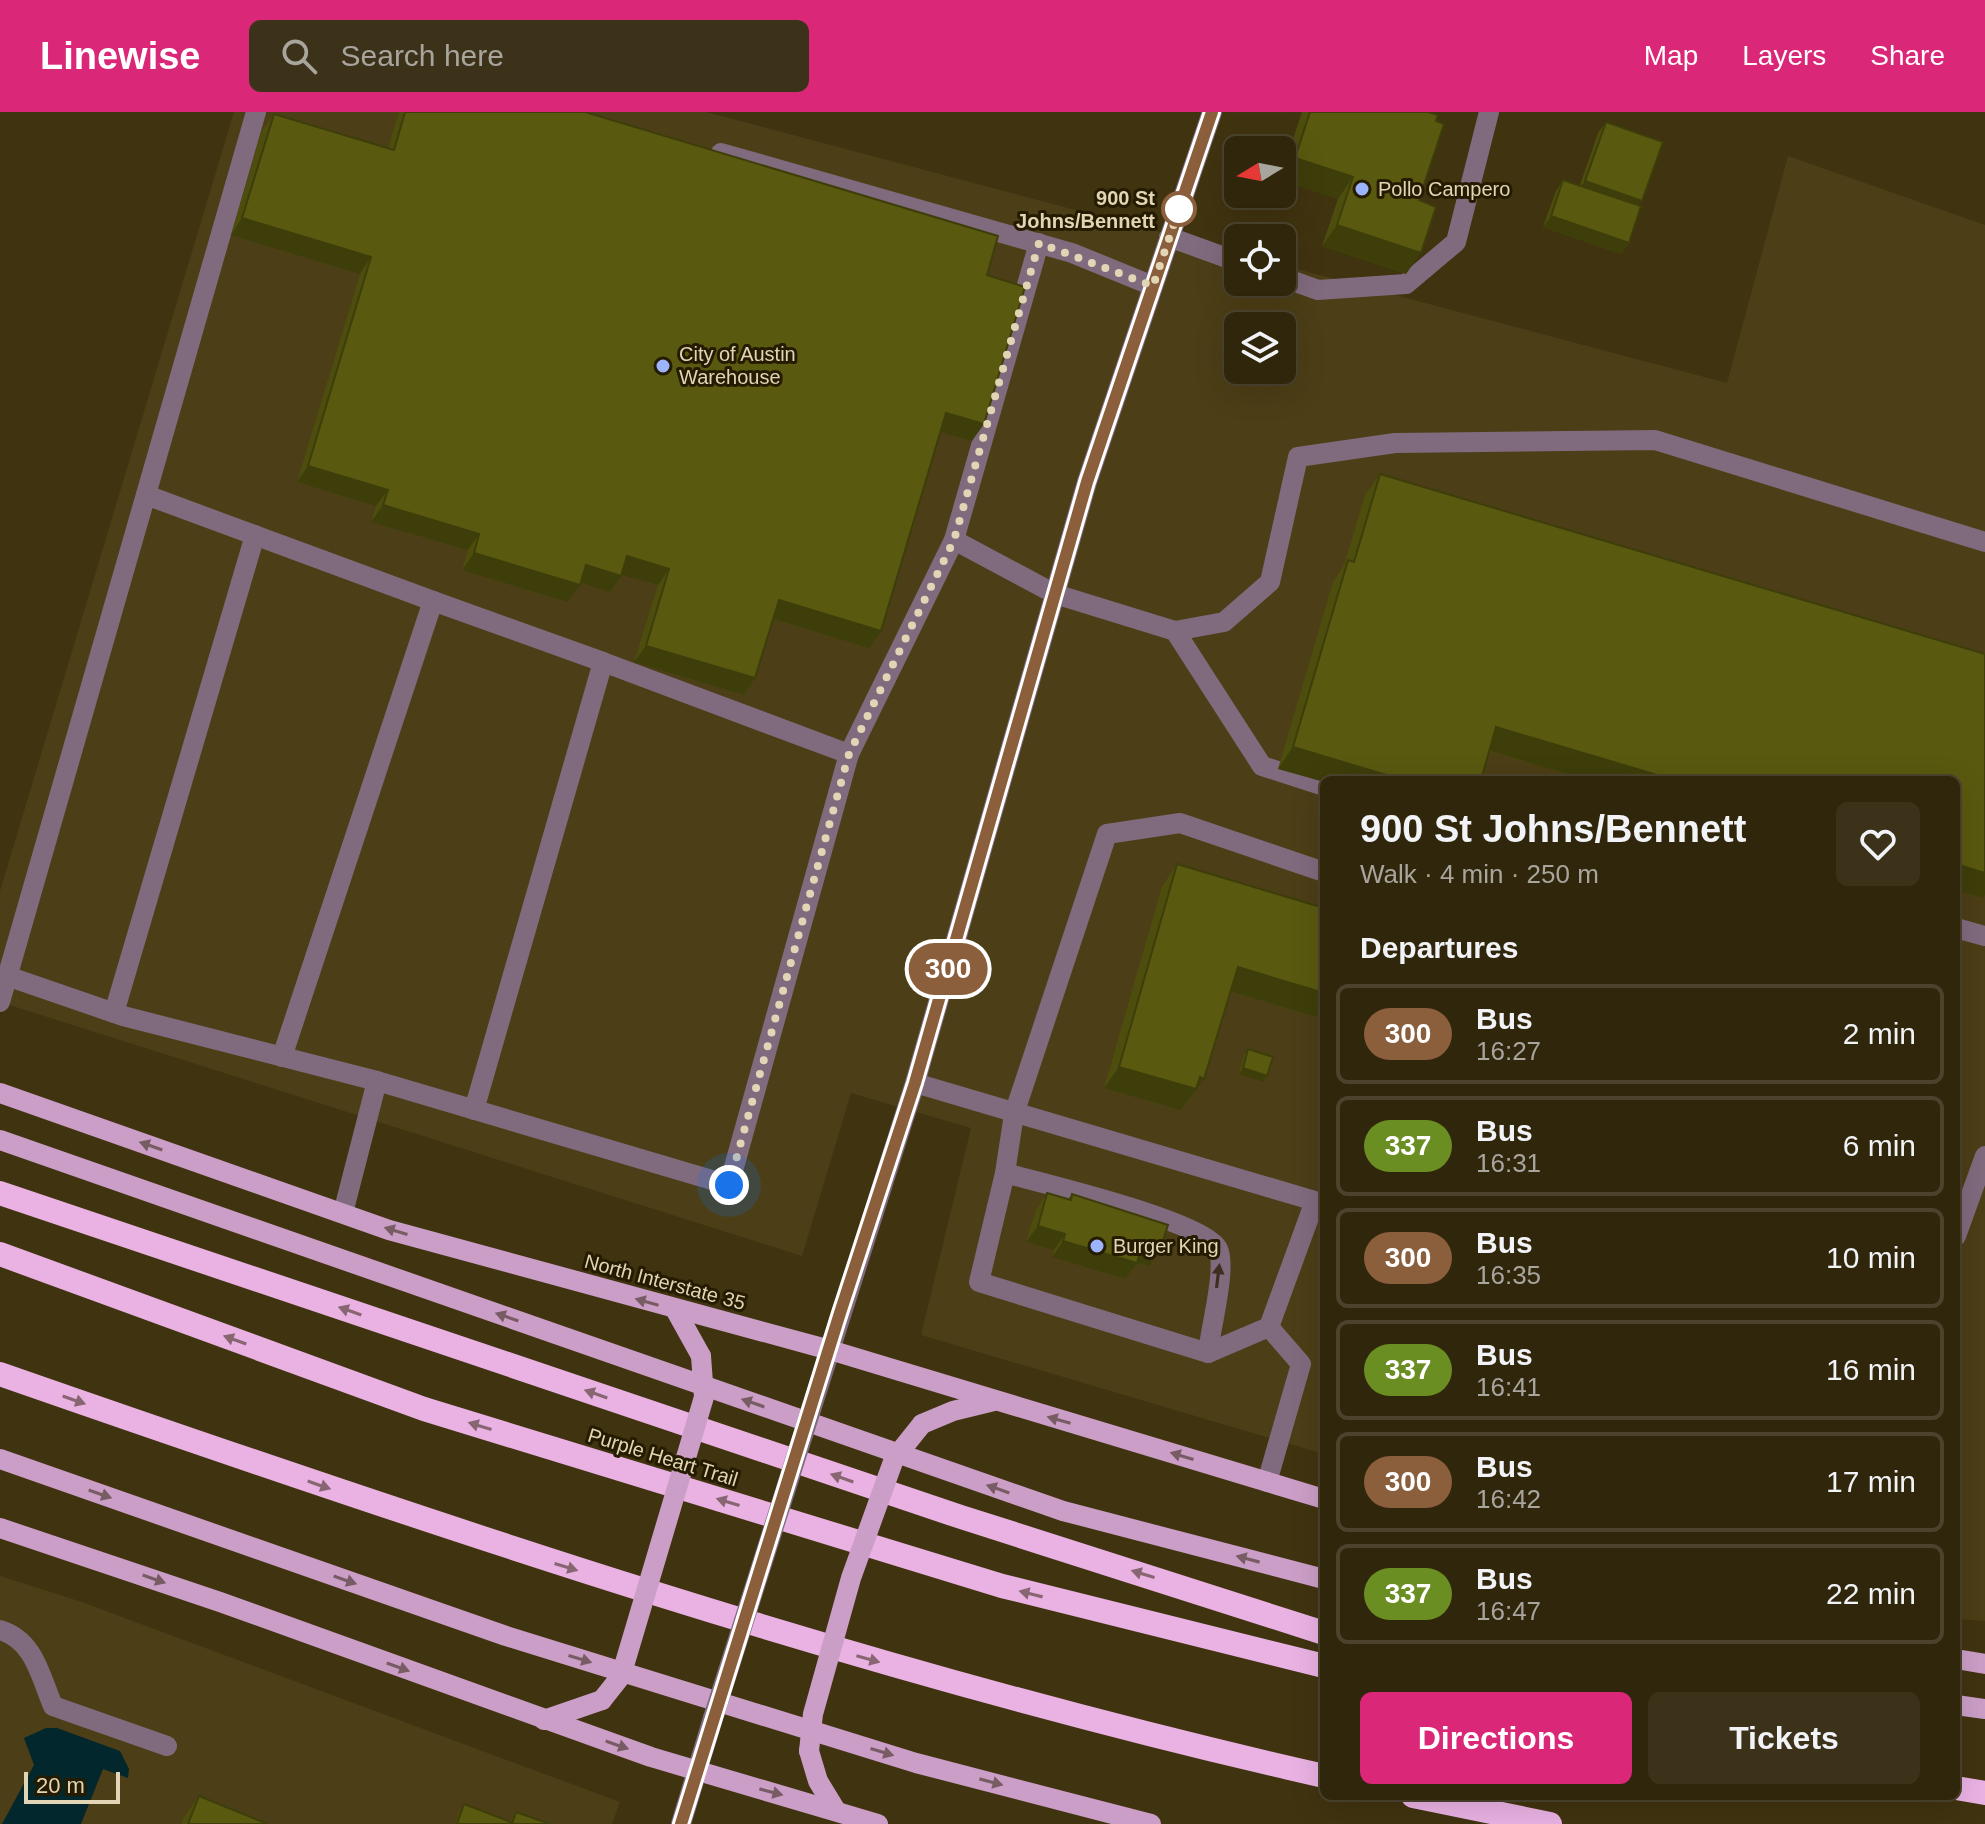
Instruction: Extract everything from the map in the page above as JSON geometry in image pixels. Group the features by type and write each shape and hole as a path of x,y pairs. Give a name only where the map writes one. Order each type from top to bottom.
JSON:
{"highway":[{"path":"0,1193 961,1517 1320,1632"},
{"name":"Purple Heart Trail","path":"0,1254 439,1413 1002,1586 1320,1665"},
{"path":"0,1374 531,1556 836,1649 1070,1715 1320,1775"},
{"path":"1960,1789 1985,1793"},
{"path":"1433,1800 1550,1824"}],"main road":[{"name":"North Interstate 35","path":"0,1093 389,1230 676,1311 830,1350 1320,1498"},
{"path":"0,1140 1063,1511 1320,1578"},
{"path":"544,1720 602,1700 621,1676 704,1397 701,1356 676,1311"},
{"path":"835,1809 818,1781 809,1751 813,1714 851,1578 894,1459 922,1424 953,1411 994,1401"},
{"path":"0,1459 506,1636 916,1763 1151,1824"},
{"path":"0,1528 220,1602 696,1772 835,1809 878,1824"},
{"path":"1960,1660 1985,1664"},
{"path":"1960,1706 1985,1709"}],"street":[{"path":"0,1002 256,112"},
{"path":"681,1824 915,1083 1087,482 1212,112"},
{"path":"1296,282 1318,290 1406,284 1456,242 1489,112"},
{"path":"694,146 1039,243 1153,286"},
{"path":"1169,237 1224,257"},
{"path":"7,976 114,1013 377,1081 729,1185 849,754 954,540 1039,243"},
{"path":"954,540 1055,594 1175,631 1224,622 1270,582 1298,457 1395,443 1655,440 1985,542"},
{"path":"146,495 849,754"},
{"path":"114,1013 255,535"},
{"path":"282,1057 433,601"},
{"path":"1175,631 1262,766 1320,785"},
{"path":"474,1110 603,662"},
{"path":"915,1083 1014,1114 1320,1202 1269,1327 1208,1353 979,1282 1005,1173 1014,1114 1107,834 1180,823 1320,871"},
{"path":"1960,929 1985,936"},
{"path":"343,1213 377,1081"},
{"path":"1960,1225 1985,1156"},
{"path":"1005,1173 1156,1216 1193,1229 1212,1241 1219,1251 1221,1267 1208,1353"},
{"path":"1267,1482 1301,1364 1269,1327"},
{"path":"0,1630 16,1635 31,1651 53,1706 167,1746"}],"shaded area":[{"path":"234,112 706,112 1224,249 1224,296 1296,296 1296,269 1727,383 1788,156 1985,225 1985,1621 1960,1619 1960,776 1320,776 1320,1453 921,1335 971,1128 851,1093 802,1256 0,1002 0,891"},
{"path":"0,1576 79,1601 620,1802 612,1824 0,1824"}],"water":[{"path":"46,1728 57,1728 120,1751 129,1769 128,1778 103,1769 81,1824 2,1824 34,1765 24,1738"}],"building":[{"name":"City of Austin Warehouse","path":"405,112 585,112 998,236 987,275 1025,287 984,424 946,413 881,631 779,600 755,678 646,646 669,569 627,556 621,576 586,565 580,585 474,553 479,534 383,505 388,490 308,466 371,257 242,218 274,114 394,150"},
{"name":"Pollo Campero","path":"1310,112 1428,112 1438,115 1436,121 1444,124 1419,200 1436,207 1421,253 1337,225 1353,177 1296,158"},
{"path":"1606,122 1663,142 1642,201 1585,181"},
{"path":"1563,180 1641,206 1629,243 1551,216"},
{"path":"1380,474 1985,654 1985,873 1960,865 1960,776 1661,776 1496,727 1482,776 1390,776 1293,747 1348,560 1354,562"},
{"path":"1177,864 1320,907 1320,992 1238,967 1204,1079 1200,1077 1196,1089 1119,1067"},
{"path":"1248,1049 1273,1057 1267,1076 1243,1068"},
{"path":"1047,1193 1071,1200 1072,1194 1168,1225 1160,1250 1142,1244 1137,1263 1063,1241 1065,1234 1038,1226"},
{"path":"199,1796 268,1824 188,1824"},
{"path":"464,1804 511,1822 457,1824"},
{"path":"516,1812 550,1824 512,1824"}],"bus line":[{"name":"300","path":"681,1824 915,1083 1087,482 1212,112"}],"place":[{"name":"Pollo Campero","path":"1362,189"},
{"name":"900 St Johns/Bennett","path":"1179,209"},
{"name":"City of Austin Warehouse","path":"663,366"},
{"name":"Burger King","path":"1097,1246"}],"route":[{"path":"729,1185 849,754 954,540 1039,243 1153,286 1179,209"}]}
